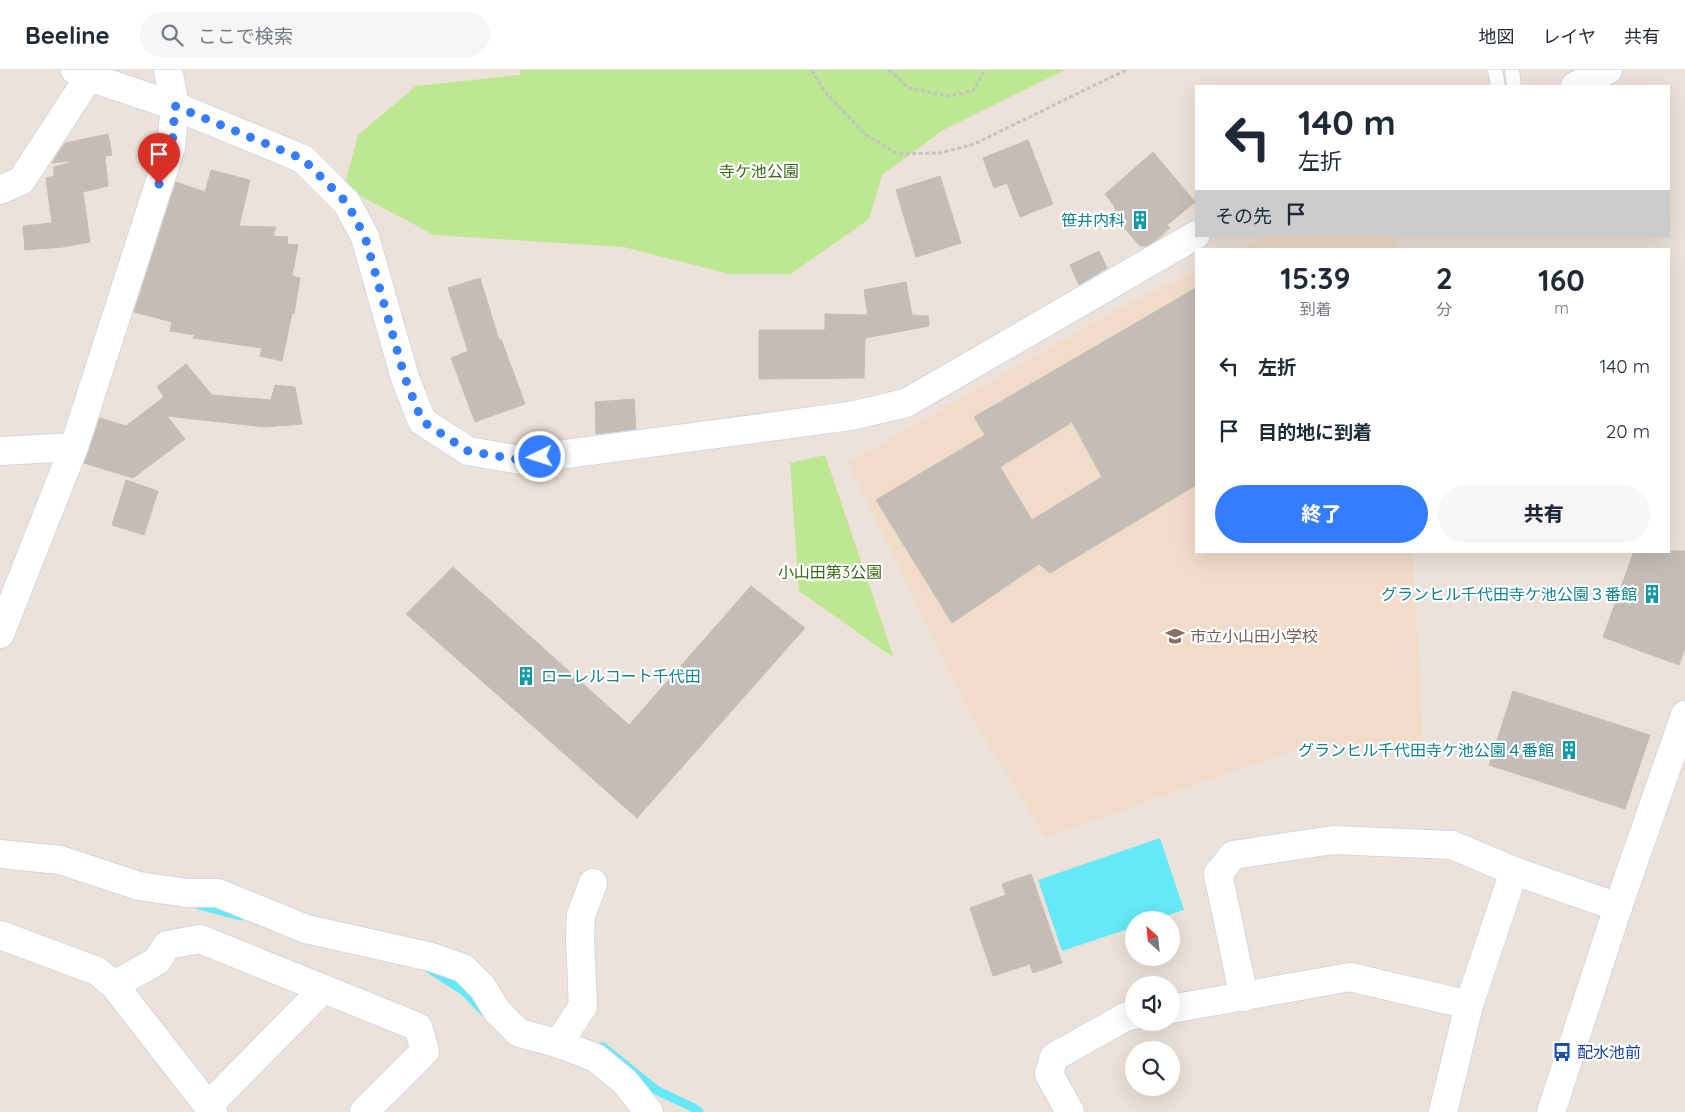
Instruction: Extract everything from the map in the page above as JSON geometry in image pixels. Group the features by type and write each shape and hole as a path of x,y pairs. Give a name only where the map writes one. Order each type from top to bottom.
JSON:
{"street":[{"path":"0,634 74,447 172,147 175,106 168,70"},
{"path":"1577,85 1608,70"},
{"path":"0,190 21,181 82,73 175,106 303,159 347,203 365,237 405,378 422,421 468,451 521,460 850,416 906,403 1195,235"},
{"path":"0,451 74,447"},
{"path":"1551,1112 1618,907 1685,714"},
{"path":"1244,997 1218,874 1233,855 1333,840 1452,845 1514,871 1618,907"},
{"path":"0,854 60,860 139,886 187,892 218,893 306,929 431,957 463,968 483,988 497,1011 519,1033 596,1058 625,1082 649,1112"},
{"path":"1443,1112 1469,1005 1514,871"},
{"path":"557,1044 583,1006 580,937 582,915 593,883"},
{"path":"0,935 97,971 114,985 211,1109 323,988"},
{"path":"114,985 157,961 167,945 200,939 418,1027 425,1051 364,1112"},
{"path":"1180,1008 1350,977 1469,1005"},
{"path":"1070,1112 1049,1074 1054,1057 1125,1017"}],"lane":[{"path":"1495,70 1498,85"},
{"path":"1512,70 1514,85"}],"path":[{"path":"812,70 824,91 866,135 898,154 940,153 974,144 1126,70"},
{"path":"888,70 909,88 948,96 973,91 985,70"}],"shaded area":[{"path":"1263,237 1396,237 1397,248 1242,248"},
{"name":"市立小山田小学校","path":"1195,271 1195,553 1413,553 1423,743 1292,751 1046,837 974,721 848,463 1118,309"}],"green space":[{"name":"寺ケ池公園","path":"521,70 1065,70 943,130 882,175 869,219 791,274 729,274 624,247 434,235 344,187 358,135 416,86 520,75"},
{"name":"小山田第3公園","path":"825,455 894,658 799,591 790,463"}],"water":[{"path":"1160,838 1184,910 1125,911 1125,930 1062,951 1038,880"}],"building":[{"path":"108,134 112,155 105,156 108,186 83,192 90,242 63,247 25,250 23,226 52,223 46,178 54,176 54,167 69,163 69,161 52,163 65,143"},
{"path":"1028,140 1053,204 1020,217 1007,183 994,188 983,158"},
{"path":"1153,152 1195,202 1167,225 1170,228 1155,241 1146,246 1140,246 1114,216 1115,207 1105,194"},
{"path":"211,170 250,180 239,226 276,227 273,236 288,237 287,244 298,245 292,276 300,278 294,314 292,313 282,361 260,356 262,348 193,338 195,335 170,331 172,322 134,312 176,182 205,192"},
{"path":"940,176 961,243 916,257 896,190"},
{"path":"1099,251 1107,268 1079,285 1070,265"},
{"path":"480,278 499,340 501,339 525,404 475,422 451,358 468,351 448,288"},
{"path":"906,282 912,315 928,316 929,326 865,338 864,378 759,379 759,330 825,330 825,314 868,315 864,290"},
{"path":"1195,289 1195,486 1050,573 1039,564 952,623 876,500 985,435 974,417","holes":["1072,422 1102,477 1032,520 1000,467"]},
{"path":"186,364 212,395 271,400 275,385 295,387 302,424 265,427 167,416 185,439 133,478 84,463 100,418 126,426 164,397 157,387"},
{"path":"634,399 636,429 596,434 595,402"},
{"path":"126,480 158,491 144,535 112,525"},
{"name":"グランヒル千代田寺ケ池公園３番館","path":"1685,551 1685,648 1679,665 1603,637 1633,553"},
{"name":"ローレルコート千代田","path":"453,567 629,725 751,586 805,628 637,818 406,614"},
{"name":"グランヒル千代田寺ケ池公園４番館","path":"1513,691 1650,735 1625,809 1489,765"},
{"path":"1031,874 1062,963 1033,973 1030,964 993,976 970,908 1006,895 1002,884"}],"waterway":[{"path":"199,905 240,916"},
{"path":"428,968 464,991 484,1012"},
{"path":"603,1047 656,1090 699,1112"}],"place":[{"name":"笹井内科","path":"1140,220"},
{"name":"グランヒル千代田寺ケ池公園３番館","path":"1652,594"},
{"name":"市立小山田小学校","path":"1175,636"},
{"name":"ローレルコート千代田","path":"526,676"},
{"name":"グランヒル千代田寺ケ池公園４番館","path":"1569,750"},
{"name":"配水池前","path":"1562,1052"}],"route":[{"path":"159,184 172,147 175,106 303,159 347,203 365,237 405,378 422,421 468,451 521,460 540,457"}]}
